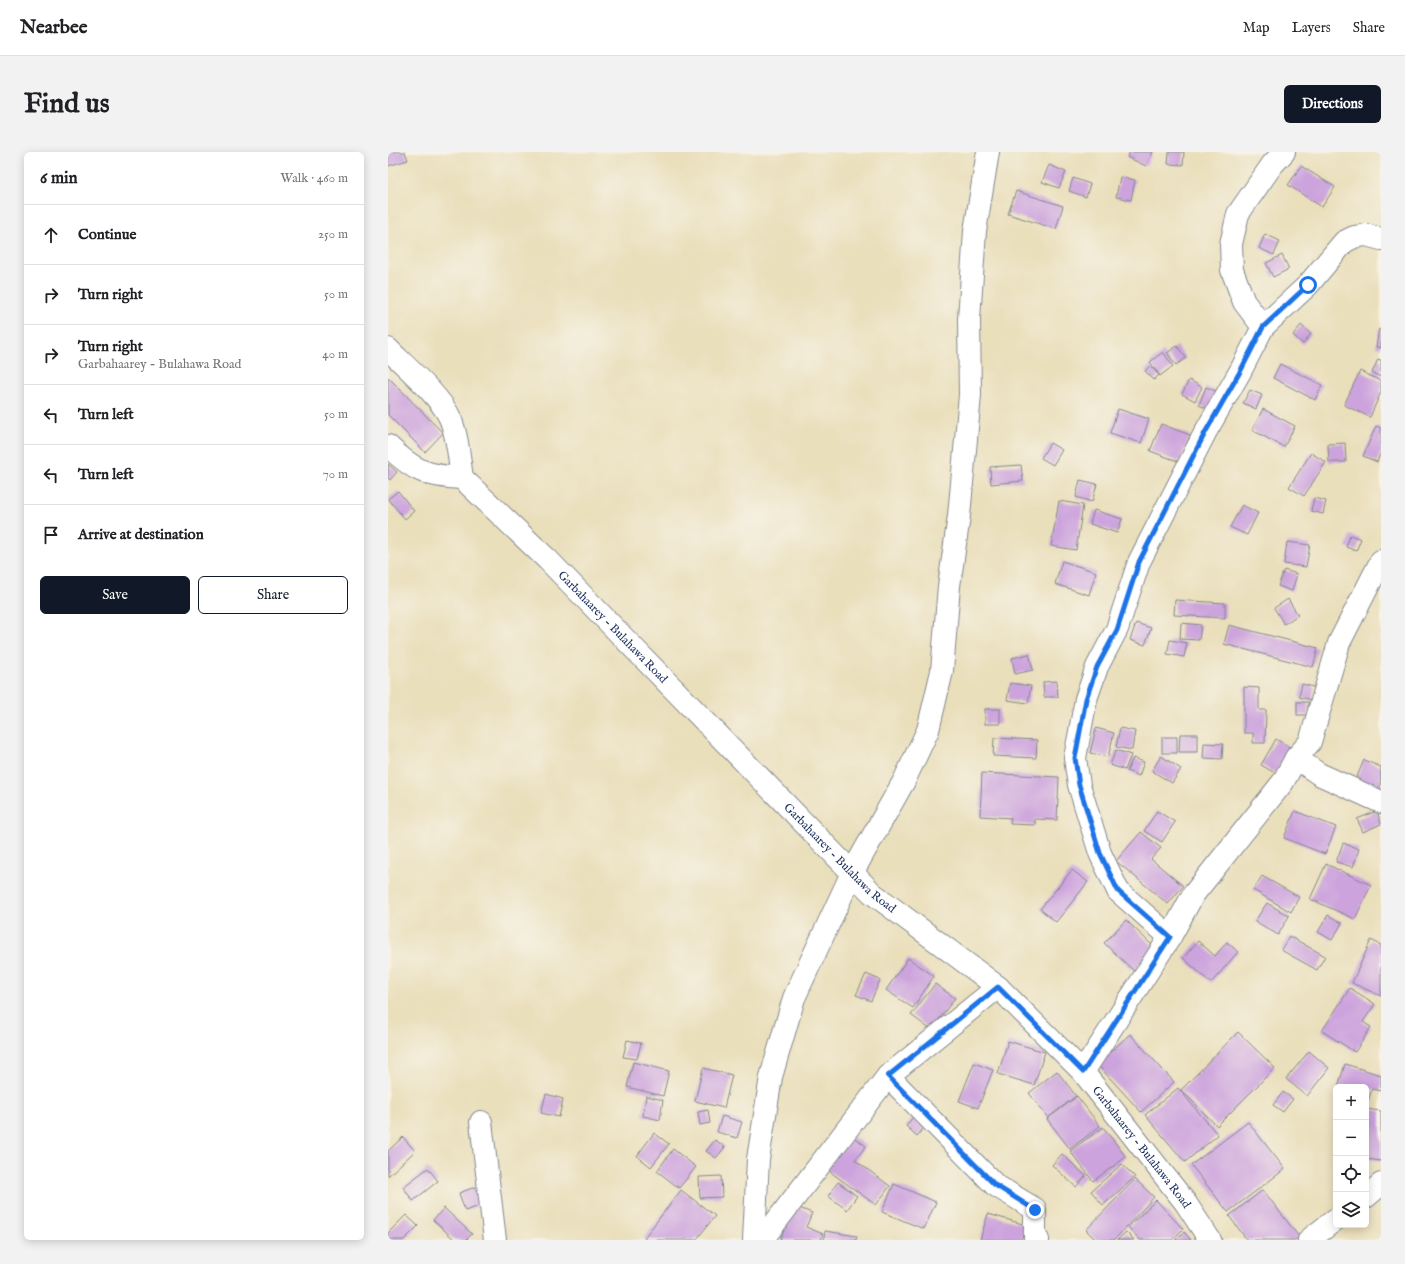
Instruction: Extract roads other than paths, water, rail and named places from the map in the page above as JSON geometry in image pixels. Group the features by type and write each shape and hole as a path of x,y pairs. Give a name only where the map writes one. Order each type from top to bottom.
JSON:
{"main road":[{"path":"754,1240 758,1160 771,1077 794,998 852,873 904,780 928,730 942,671 950,586 959,516 970,395 969,319 975,231 988,152"},
{"path":"1263,327 1244,302 1232,270 1231,244 1238,214 1272,165 1284,152"},
{"path":"1170,937 1118,891 1100,853 1079,785 1075,758 1086,699 1097,667 1117,630 1139,562 1206,431 1241,370 1263,327 1308,285 1344,242 1354,237 1366,235 1381,239"},
{"path":"388,349 435,398 449,416 456,438 462,478 437,477 422,472 404,462 388,446"},
{"name":"Garbahaarey - Bulahawa Road","path":"462,478 548,560 872,893 998,987 1083,1072 1185,1202 1210,1240"},
{"path":"1083,1072 1170,937 1192,895 1283,782 1296,758 1310,742 1339,643 1381,561"},
{"path":"1296,758 1319,774 1381,802"},
{"path":"762,1240 888,1076 998,987"},
{"path":"888,1076 995,1185 1035,1210 1035,1238 1038,1240"},
{"path":"481,1122 495,1240"},
{"path":"1369,1194 1381,1184"},
{"path":"1309,1240 1333,1221"}]}
